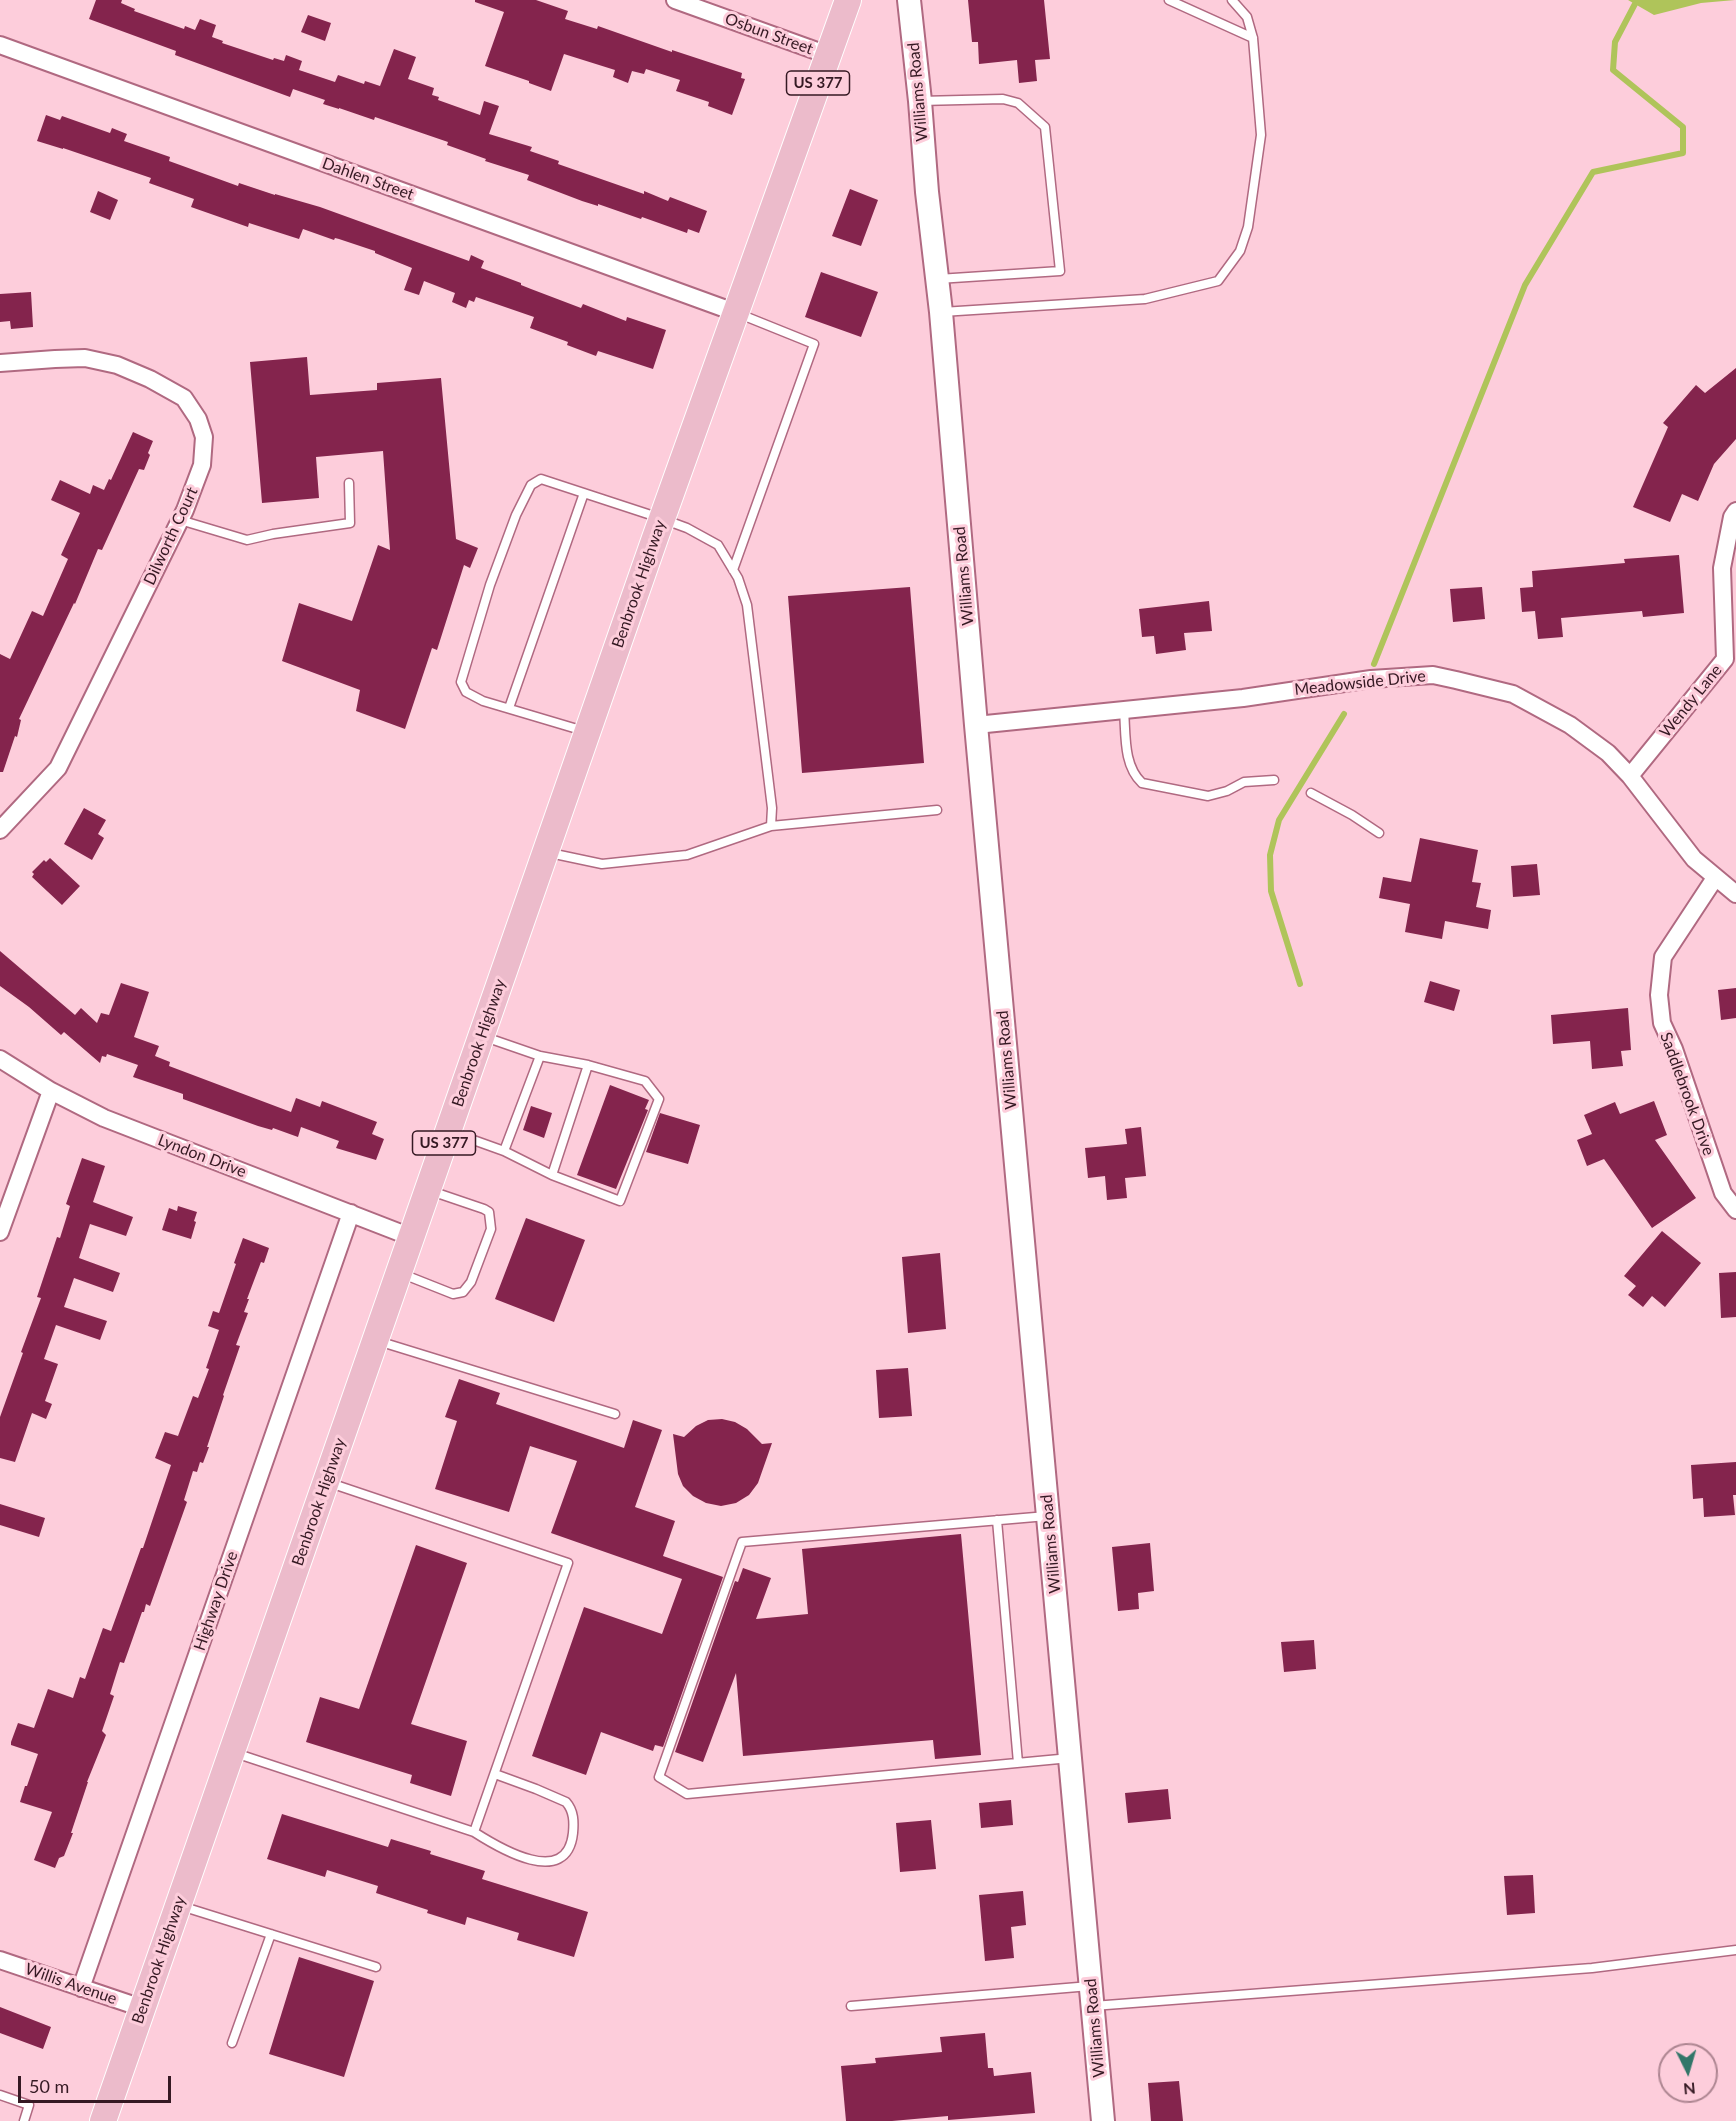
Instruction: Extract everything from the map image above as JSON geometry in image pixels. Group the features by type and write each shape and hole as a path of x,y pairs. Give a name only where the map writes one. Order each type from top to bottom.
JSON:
{"main road":[{"name":"Benbrook Highway","path":"103,2121 546,852 660,518 737,313 848,0"}],"street":[{"name":"Osbun Street","path":"675,0 828,55"},
{"name":"Williams Road","path":"909,0 921,101 927,192 938,279 976,725 1103,2121"},
{"name":"Dahlen Street","path":"0,45 737,313"},
{"name":"Dilworth Court","path":"0,363 85,358 117,365 150,379 184,398 198,419 204,437 202,465 180,520 58,768 0,830"},
{"name":"Wendy Lane","path":"1630,776 1688,708 1725,659 1722,568 1732,517 1736,511"},
{"name":"Meadowside Drive","path":"976,725 1243,698 1371,679 1433,675 1513,694 1570,724 1608,753 1630,776 1694,859 1736,894"},
{"name":"Saddlebrook Drive","path":"1715,878 1664,957 1659,995 1662,1023 1674,1049 1723,1193 1736,1210"},
{"name":"Lyndon Drive","path":"0,1059 51,1091 104,1118 411,1237"},
{"path":"0,1232 51,1091"},
{"name":"Highway Drive","path":"81,1988 351,1213"},
{"name":"Willis Avenue","path":"0,1960 142,2008"}],"lane":[{"path":"1168,0 1253,38"},
{"path":"941,312 1145,299 1218,281 1240,251 1248,227 1261,135 1253,38 1247,17 1232,0"},
{"path":"921,101 1003,99 1018,103 1045,127 1060,272 938,279"},
{"path":"734,570 814,344 737,313"},
{"path":"588,731 483,701 466,692 461,682 490,585 516,515 531,485 541,479 687,528 718,545 738,578 747,604 772,808 771,826"},
{"path":"180,520 247,540 350,522 349,483"},
{"path":"509,708 584,493"},
{"path":"1124,710 1129,763 1134,776 1142,783 1208,796 1244,782 1274,780"},
{"path":"1311,793 1352,815 1379,833"},
{"path":"546,852 602,864 687,855 771,826 938,810"},
{"path":"448,1131 504,1151 552,1175 620,1201 659,1099 645,1081 588,1065 540,1056 481,1036"},
{"path":"504,1151 540,1056"},
{"path":"552,1175 588,1065"},
{"path":"399,1272 453,1294 463,1292 471,1282 491,1229 489,1212 428,1190"},
{"path":"375,1340 615,1414"},
{"path":"326,1481 568,1563 474,1833"},
{"path":"1048,1516 742,1542 659,1777 687,1794 1070,1758"},
{"path":"997,1520 1018,1763"},
{"path":"232,1752 474,1833 532,1861 542,1863 553,1861 561,1856 572,1840 573,1818 570,1806 536,1789 495,1774"},
{"path":"178,1905 376,1967"},
{"path":"232,2043 271,1934"},
{"path":"851,2006 1092,1996 1592,1968 1736,1950"},
{"path":"0,2095 29,2105 24,2121"}],"shaded area":[{"path":"1628,0 1735,0 1701,3 1654,15"}],"building":[{"path":"96,0 122,0 121,3 135,9 134,11 184,29 185,26 195,30 200,19 216,25 212,37 223,41 222,43 273,60 274,58 284,61 286,55 302,61 299,70 335,82 338,75 364,84 365,81 380,86 394,49 416,57 408,79 434,88 432,95 439,97 438,100 480,115 484,101 499,106 489,134 532,147 530,151 559,161 558,164 644,194 644,191 668,201 670,197 707,211 699,233 688,229 687,233 642,217 641,219 582,201 527,180 529,175 485,161 486,159 447,145 448,142 375,117 374,120 323,104 325,100 293,89 290,97 175,55 176,51 89,19"},
{"path":"475,0 536,0 568,11 565,19 597,29 598,26 742,73 741,78 745,79 732,115 708,106 709,102 676,91 680,80 646,69 644,74 632,71 628,83 613,77 615,70 564,54 551,91 485,66 504,12 475,2"},
{"path":"968,0 1044,0 1050,59 1035,60 1037,81 1019,83 1017,60 979,64 978,42 972,42"},
{"path":"308,15 331,23 325,41 301,32"},
{"path":"46,115 60,120 62,116 110,133 112,128 127,134 124,141 170,157 169,161 238,186 239,183 320,207 469,261 471,255 484,261 481,268 531,289 581,308 583,304 626,321 627,317 666,330 653,369 598,351 596,356 567,345 568,342 530,328 534,317 476,297 474,302 469,300 466,308 452,302 455,293 424,281 419,295 404,290 412,268 375,253 375,251 303,229 299,239 249,223 248,227 191,207 194,199 149,183 151,178 37,141"},
{"path":"850,189 878,200 861,246 832,236"},
{"path":"98,191 118,200 110,220 90,212"},
{"path":"821,272 878,292 861,337 805,317"},
{"path":"31,292 33,327 11,329 10,321 0,322 0,294"},
{"path":"307,357 310,395 377,390 377,383 441,378 456,539 478,548 470,568 464,565 437,650 432,648 405,729 356,711 360,690 282,661 299,603 352,621 378,545 390,550 383,451 316,457 319,498 262,503 250,362"},
{"path":"1736,368 1736,439 1714,464 1698,501 1682,494 1670,522 1633,507 1668,427 1663,423 1696,385 1705,393"},
{"path":"133,432 153,441 148,453 150,455 144,470 139,469 102,550 98,549 75,604 19,719 21,720 17,737 15,736 3,772 0,772 0,654 10,659 32,611 43,616 68,559 61,555 80,513 51,500 60,480 90,494 93,485 104,490"},
{"path":"1679,555 1684,613 1643,617 1642,611 1561,618 1563,637 1538,639 1535,611 1522,612 1520,588 1533,587 1532,571 1625,563 1624,559"},
{"path":"910,587 924,763 802,773 788,596"},
{"path":"1482,587 1485,619 1453,622 1450,589"},
{"path":"1209,601 1212,631 1184,633 1186,650 1156,654 1154,636 1142,637 1139,609"},
{"path":"84,808 106,820 98,834 104,838 92,860 64,844"},
{"path":"1420,838 1478,850 1472,882 1481,883 1476,907 1491,910 1488,929 1445,921 1442,939 1405,932 1410,904 1379,898 1383,877 1411,882"},
{"path":"50,858 80,886 62,905 32,877 34,874 32,872 44,860 46,862"},
{"path":"1537,864 1540,895 1513,897 1511,866"},
{"path":"0,951 75,1015 81,1008 97,1023 101,1013 109,1015 121,983 149,992 134,1037 159,1046 155,1056 170,1062 169,1066 291,1112 296,1098 320,1107 322,1101 377,1122 372,1134 384,1139 376,1160 336,1148 339,1141 301,1127 298,1137 273,1128 272,1130 258,1126 183,1099 183,1094 133,1077 138,1065 107,1054 106,1057 102,1056 100,1063 64,1032 61,1035 0,986"},
{"path":"1430,981 1460,990 1454,1011 1424,1002"},
{"path":"1736,988 1736,1018 1721,1020 1718,990"},
{"path":"1628,1008 1631,1050 1621,1051 1623,1066 1592,1069 1590,1041 1553,1044 1551,1015"},
{"path":"610,1085 649,1100 645,1109 648,1110 616,1189 577,1175"},
{"path":"1654,1101 1667,1135 1655,1140 1696,1198 1652,1228 1604,1159 1587,1166 1577,1140 1592,1134 1584,1115 1615,1102 1620,1114"},
{"path":"531,1106 552,1113 544,1138 523,1130"},
{"path":"660,1113 700,1125 688,1164 646,1152"},
{"path":"1141,1127 1146,1176 1125,1178 1127,1198 1107,1200 1105,1176 1088,1178 1085,1148 1127,1144 1125,1129"},
{"path":"82,1158 105,1166 93,1202 133,1217 126,1236 90,1224 79,1258 120,1273 113,1292 74,1278 64,1307 107,1321 100,1340 56,1325 44,1359 58,1364 45,1401 52,1404 46,1419 32,1413 15,1462 0,1458 0,1417 41,1298 37,1297 57,1237 60,1238 70,1206 66,1204"},
{"path":"178,1206 197,1212 191,1239 162,1230 169,1208 177,1211"},
{"path":"526,1218 585,1240 554,1322 495,1299"},
{"path":"1662,1231 1701,1263 1665,1307 1652,1296 1643,1307 1628,1295 1636,1286 1624,1276"},
{"path":"243,1238 269,1248 264,1263 261,1262 247,1299 249,1299 244,1312 248,1313 236,1345 240,1346 207,1447 209,1447 197,1472 193,1471 184,1500 187,1502 150,1606 146,1604 124,1663 120,1662 110,1694 114,1696 102,1731 106,1735 87,1782 71,1833 73,1833 64,1856 59,1858 55,1868 34,1860 52,1812 20,1802 38,1754 11,1745 11,1742 18,1723 34,1728 48,1689 73,1698 80,1677 85,1679 103,1628 111,1631 141,1548 143,1548 171,1465 155,1458 165,1432 178,1436 193,1396 198,1398 209,1369 206,1368 219,1330 208,1326 213,1311 219,1313"},
{"path":"940,1253 946,1329 908,1333 902,1257"},
{"path":"1736,1272 1736,1317 1721,1318 1719,1273"},
{"path":"908,1368 912,1416 879,1418 876,1370"},
{"path":"459,1379 500,1393 496,1404 624,1448 633,1420 662,1430 635,1507 675,1521 663,1556 723,1577 663,1747 655,1745 653,1751 601,1732 586,1775 532,1756 584,1607 662,1634 682,1579 551,1533 577,1461 530,1446 509,1512 435,1489 457,1421 445,1417"},
{"path":"722,1419 735,1422 747,1429 762,1444 772,1443 758,1483 749,1495 736,1503 721,1506 706,1503 693,1496 683,1486 678,1474 673,1434 684,1437 696,1426 708,1420"},
{"path":"1736,1462 1736,1495 1733,1495 1735,1515 1704,1517 1703,1498 1693,1499 1691,1465"},
{"path":"0,1504 45,1518 39,1537 0,1525"},
{"path":"961,1534 981,1755 935,1759 933,1740 743,1756 736,1673 703,1762 675,1752 735,1581 738,1582 743,1568 771,1578 756,1619 808,1614 802,1549"},
{"path":"1150,1543 1154,1591 1138,1593 1139,1609 1118,1611 1112,1547"},
{"path":"416,1545 467,1563 411,1724 467,1741 451,1796 410,1783 412,1775 306,1742 320,1697 359,1709"},
{"path":"1314,1640 1316,1669 1284,1672 1281,1642"},
{"path":"1168,1789 1171,1819 1128,1823 1125,1793"},
{"path":"1011,1800 1013,1825 981,1828 979,1803"},
{"path":"282,1814 388,1847 391,1839 431,1851 430,1854 485,1871 482,1879 588,1912 574,1957 517,1940 519,1933 467,1917 465,1925 427,1913 428,1910 376,1893 378,1886 327,1870 325,1877 267,1859"},
{"path":"931,1820 936,1869 900,1872 896,1823"},
{"path":"1533,1875 1535,1913 1507,1915 1504,1876"},
{"path":"1023,1891 1026,1925 1011,1927 1014,1958 985,1961 979,1895"},
{"path":"299,1957 374,1981 344,2077 269,2054"},
{"path":"0,2007 51,2027 43,2049 0,2033"},
{"path":"985,2033 988,2068 993,2068 994,2076 1031,2072 1035,2113 948,2120 948,2116 892,2121 846,2121 841,2066 876,2063 875,2058 942,2052 940,2037"},
{"path":"1179,2081 1183,2121 1151,2121 1148,2083"}],"waterway":[{"path":"1374,664 1525,285 1593,172 1683,153 1683,127 1613,70 1615,42 1637,0"},
{"path":"1300,984 1271,891 1270,855 1279,820 1344,714"}]}
